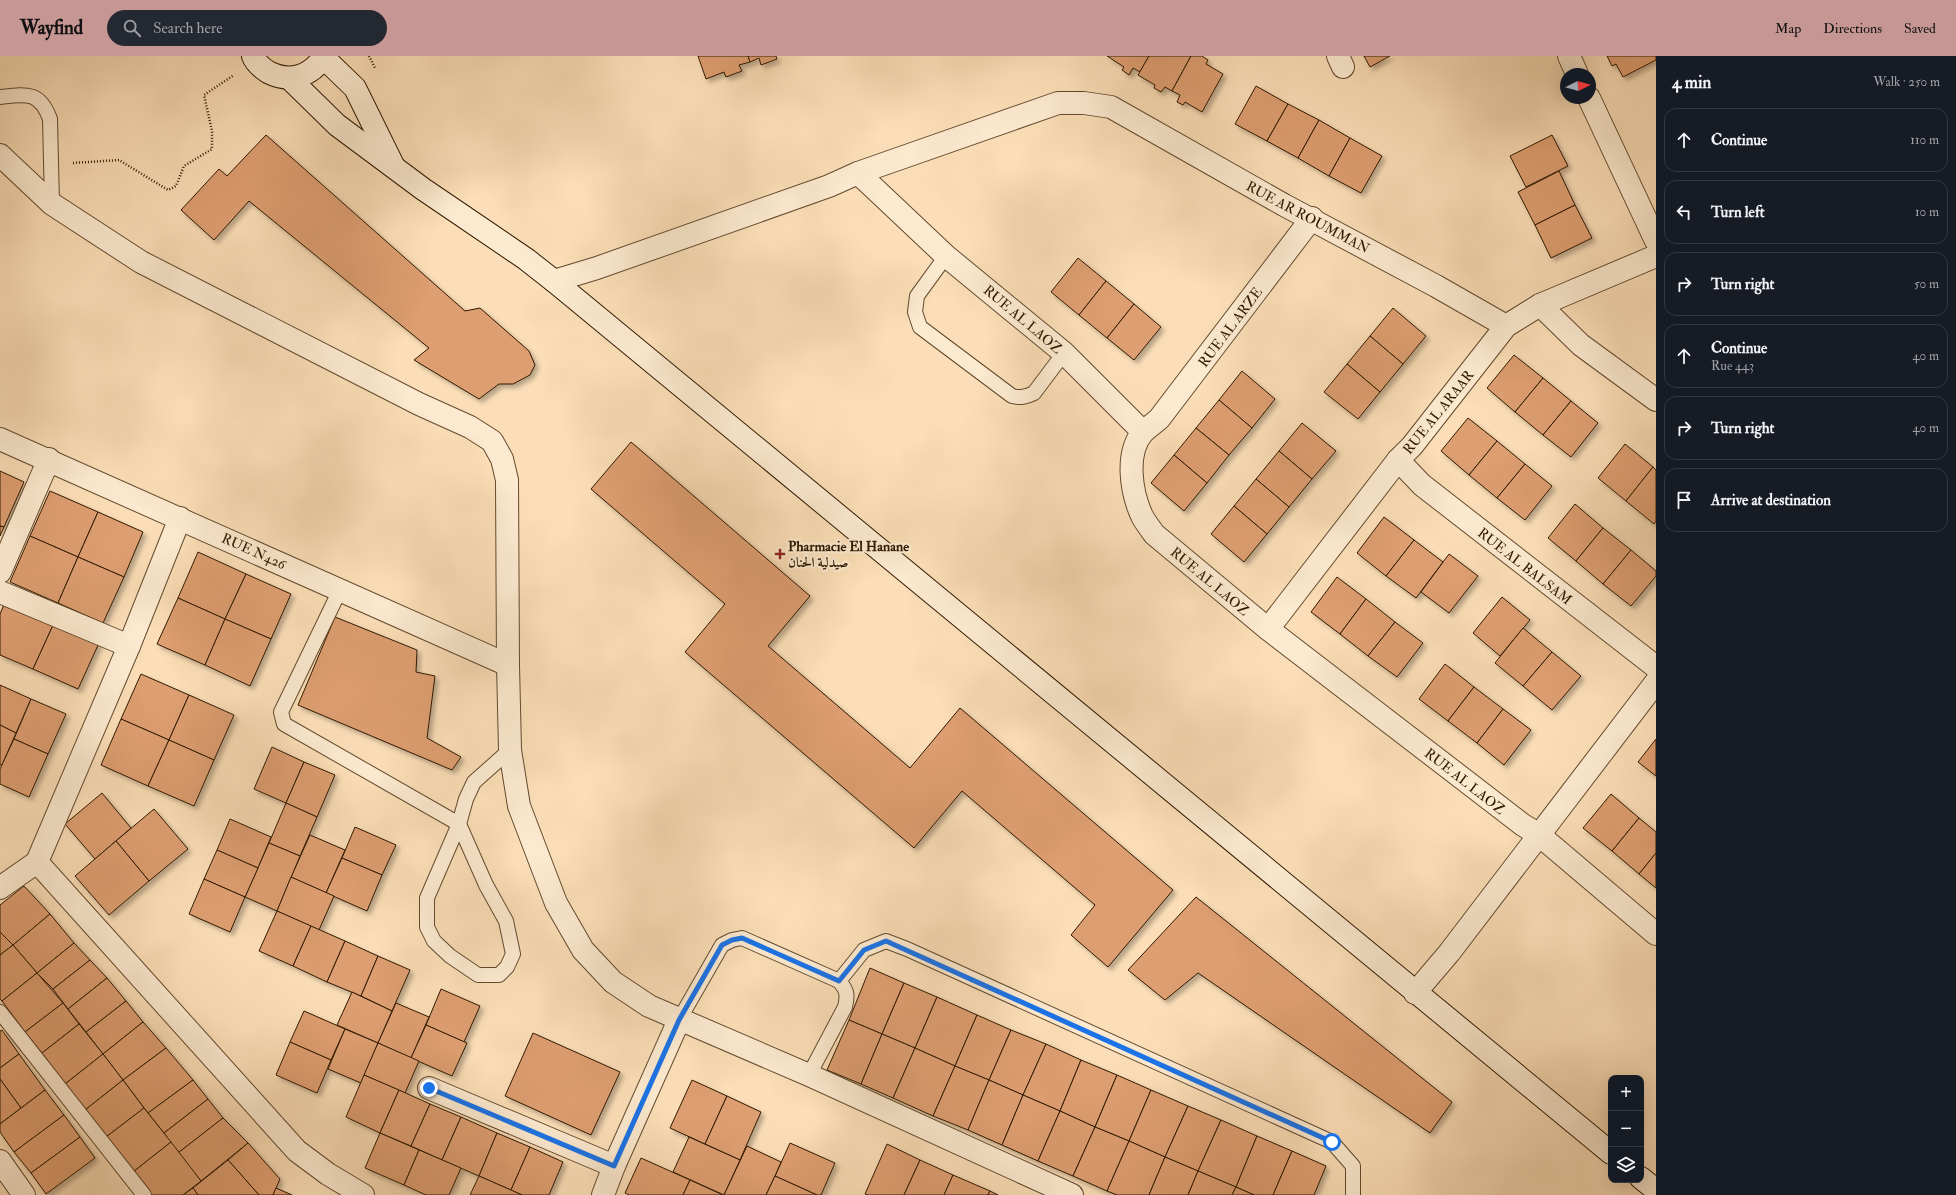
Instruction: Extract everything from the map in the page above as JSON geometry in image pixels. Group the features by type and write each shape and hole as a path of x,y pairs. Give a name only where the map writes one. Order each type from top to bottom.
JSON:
{"street":[{"path":"1569,56 1574,68"},
{"path":"254,58 264,69 276,76 289,78 303,75 315,68 324,57 355,88 393,166"},
{"path":"289,78 337,126 423,189 526,259 554,281 1415,993 1608,1151"},
{"name":"RUE AR ROUMMAN","path":"858,172 1058,102 1084,103 1111,107 1284,205 1312,218 1506,326"},
{"path":"1591,104 1656,241"},
{"path":"0,155 52,204 141,262 419,404 470,427 492,441 502,459 508,480 508,665 510,750 519,806 534,850 556,903 583,950 613,982 649,1006 679,1020 809,1075 1072,1195"},
{"path":"554,281 829,186 858,172"},
{"name":"RUE AL LAOZ","path":"858,172 946,256 1064,353 1143,432 1136,440 1132,469 1133,481 1142,515 1154,534 1268,629 1523,825 1538,834 1656,934"},
{"name":"RUE AL ARZE","path":"1143,432 1159,419 1312,218"},
{"name":"RUE AL ARAAR","path":"1268,629 1398,460 1412,446 1506,326 1540,305 1656,256"},
{"path":"1540,305 1581,345 1656,400"},
{"name":"RUE N426","path":"0,439 48,459 508,665"},
{"path":"0,572 48,459"},
{"name":"RUE AL BALSAM","path":"1398,460 1422,485 1656,667"},
{"path":"0,888 37,862 129,646 180,518"},
{"path":"0,592 129,646"},
{"path":"1415,993 1458,941 1513,870 1538,834 1656,682"},
{"path":"37,862 297,1151 328,1174 363,1195"},
{"path":"603,1195 614,1166 679,1020"},
{"path":"429,1088 614,1166"},
{"path":"0,1161 24,1195"},
{"path":"1644,1180 1656,1190"}],"lane":[{"path":"0,97 31,96 40,100 46,107 50,119 52,204"},
{"path":"946,256 917,296 915,312 920,327 1012,396 1026,397 1034,393 1064,353"},
{"path":"340,590 281,712 284,724 458,824 486,885 506,921 513,954 507,967 499,974 478,975 450,956 434,941 427,927 427,898 458,824 474,782 510,750"},
{"path":"679,1020 722,945 732,940 742,938 839,981 846,988 847,996 845,1007 809,1075"},
{"path":"839,981 864,950 886,941 1332,1142 1353,1166 1353,1195"},
{"path":"0,1012 144,1195"}],"path":[{"path":"88,161 119,160 168,190 176,186 184,166 212,150 212,131 204,95 254,58"}],"building":[{"path":"698,56 748,56 750,62 739,65 742,71 726,77 724,72 706,79"},
{"path":"748,56 776,56 777,59 761,65 759,58 750,62"},
{"path":"1107,56 1149,56 1140,72 1133,68 1129,75 1122,70 1124,67"},
{"path":"1149,56 1191,56 1172,91 1165,87 1161,92 1154,88 1155,85 1138,75"},
{"path":"1191,56 1202,56 1208,60 1206,64 1223,74 1202,112 1185,102 1183,105 1177,102 1180,95 1172,91"},
{"path":"1364,56 1390,56 1370,67"},
{"path":"1607,56 1656,56 1656,60 1623,77 1616,64 1612,66"},
{"path":"1256,86 1288,104 1267,141 1235,124"},
{"path":"1288,104 1319,120 1298,158 1267,141"},
{"path":"1319,120 1350,138 1329,176 1298,158"},
{"path":"266,135 465,311 480,308 529,351 535,365 530,375 513,384 499,384 479,399 414,360 429,348 249,201 214,240 181,210 219,169 227,176"},
{"path":"1552,135 1568,166 1526,187 1510,156"},
{"path":"1350,138 1382,156 1361,193 1329,176"},
{"path":"1559,171 1575,205 1535,225 1518,192"},
{"path":"1575,205 1592,238 1551,258 1535,225"},
{"path":"1078,258 1106,281 1079,315 1051,292"},
{"path":"1106,281 1134,304 1107,338 1079,315"},
{"path":"1134,304 1161,327 1134,360 1107,338"},
{"path":"1393,308 1426,336 1403,364 1370,336"},
{"path":"1370,336 1403,364 1380,392 1347,364"},
{"path":"1514,355 1543,378 1515,412 1487,388"},
{"path":"1347,364 1380,392 1358,419 1324,392"},
{"path":"1242,371 1275,399 1252,428 1219,400"},
{"path":"1543,378 1571,401 1543,435 1515,412"},
{"path":"1219,400 1252,428 1229,455 1196,428"},
{"path":"1571,401 1598,423 1571,457 1543,435"},
{"path":"1468,418 1497,441 1469,475 1441,451"},
{"path":"1302,423 1336,451 1312,479 1279,451"},
{"path":"1196,428 1229,455 1207,483 1174,455"},
{"path":"1497,441 1525,464 1497,498 1469,475"},
{"path":"631,442 810,596 768,646 910,768 960,708 1173,890 1108,967 1071,935 1095,905 962,791 914,848 685,652 725,604 591,489"},
{"path":"1625,444 1653,467 1626,501 1598,478"},
{"path":"1279,451 1312,479 1289,507 1256,479"},
{"path":"1174,455 1207,483 1184,511 1151,483"},
{"path":"1525,464 1552,486 1525,520 1497,498"},
{"path":"1653,467 1656,470 1656,521 1654,524 1626,501"},
{"path":"0,471 24,482 4,527 0,526"},
{"path":"1256,479 1289,507 1267,534 1234,506"},
{"path":"50,491 98,512 78,557 30,536"},
{"path":"1575,504 1603,528 1576,561 1548,538"},
{"path":"1234,506 1267,534 1244,562 1211,534"},
{"path":"98,512 143,532 124,577 78,557"},
{"path":"1384,517 1414,540 1386,576 1357,553"},
{"path":"0,526 4,527 0,536"},
{"path":"1603,528 1631,550 1603,584 1576,561"},
{"path":"30,536 78,557 58,603 10,582"},
{"path":"1414,540 1443,562 1416,598 1386,576"},
{"path":"1631,550 1656,571 1656,576 1631,606 1603,584"},
{"path":"198,552 246,574 225,619 178,598"},
{"path":"1449,554 1478,576 1449,613 1421,592"},
{"path":"78,557 124,577 103,623 58,603"},
{"path":"246,574 291,594 271,639 225,619"},
{"path":"1337,577 1366,599 1340,634 1311,612"},
{"path":"1502,597 1530,620 1500,656 1473,633"},
{"path":"178,598 225,619 205,665 157,644"},
{"path":"1366,599 1395,622 1368,656 1340,634"},
{"path":"5,602 54,623 33,669 0,655 0,614"},
{"path":"335,617 417,650 416,672 435,676 427,738 461,757 452,770 298,705"},
{"path":"225,619 271,639 250,686 205,665"},
{"path":"1395,622 1423,643 1397,677 1368,656"},
{"path":"54,623 99,643 78,689 33,669"},
{"path":"1523,628 1552,652 1523,686 1495,663"},
{"path":"1552,652 1581,676 1552,710 1523,686"},
{"path":"1445,664 1474,687 1448,721 1419,699"},
{"path":"141,674 189,695 169,740 121,719"},
{"path":"0,685 31,699 16,733 0,725"},
{"path":"1474,687 1503,709 1477,743 1448,721"},
{"path":"189,695 234,715 214,760 169,740"},
{"path":"31,699 66,714 48,754 14,739"},
{"path":"1503,709 1531,730 1504,765 1477,743"},
{"path":"121,719 169,740 148,786 101,765"},
{"path":"0,725 16,733 2,765 0,765"},
{"path":"14,739 48,754 29,797 0,784 0,769"},
{"path":"1656,739 1656,776 1638,762"},
{"path":"169,740 214,760 194,806 148,786"},
{"path":"272,747 304,762 286,803 254,789"},
{"path":"304,762 335,775 317,817 286,803"},
{"path":"102,793 131,828 95,859 65,824"},
{"path":"1611,794 1639,818 1612,851 1583,828"},
{"path":"286,803 317,817 300,856 269,843"},
{"path":"154,809 188,849 149,881 116,841"},
{"path":"1639,818 1656,832 1656,853 1639,874 1612,851"},
{"path":"230,819 271,837 258,868 217,850"},
{"path":"355,827 396,845 382,875 342,858"},
{"path":"310,835 345,850 326,893 291,877"},
{"path":"116,841 149,881 109,915 75,876"},
{"path":"269,843 300,856 277,911 245,897"},
{"path":"217,850 258,868 245,897 204,879"},
{"path":"1656,853 1656,888 1639,874"},
{"path":"342,858 382,875 367,911 326,893"},
{"path":"291,877 334,896 319,930 277,911"},
{"path":"204,879 245,897 230,932 189,914"},
{"path":"24,886 50,914 13,945 0,932 0,905"},
{"path":"1196,897 1452,1102 1430,1133 1198,973 1165,1000 1128,970"},
{"path":"277,911 311,926 293,966 259,951"},
{"path":"50,914 74,943 37,973 13,945"},
{"path":"311,926 345,941 327,982 293,966"},
{"path":"0,932 13,945 0,955"},
{"path":"345,941 378,956 361,996 327,982"},
{"path":"74,943 90,960 53,989 37,973"},
{"path":"13,945 37,973 2,1001 0,999 0,955"},
{"path":"378,956 410,970 392,1011 361,996"},
{"path":"90,960 107,978 68,1009 53,989"},
{"path":"870,968 904,983 882,1034 849,1020"},
{"path":"37,973 63,1003 25,1032 2,1001"},
{"path":"107,978 126,1001 86,1032 68,1009"},
{"path":"904,983 937,997 915,1048 882,1034"},
{"path":"441,989 480,1006 464,1042 426,1025"},
{"path":"352,992 392,1011 378,1043 337,1025"},
{"path":"937,997 977,1015 955,1066 915,1048"},
{"path":"126,1001 143,1022 103,1054 86,1032"},
{"path":"63,1003 79,1024 42,1053 25,1032"},
{"path":"396,1003 429,1017 411,1058 378,1043"},
{"path":"304,1011 345,1029 331,1060 290,1042"},
{"path":"977,1015 1011,1030 989,1080 955,1066"},
{"path":"849,1020 882,1034 861,1084 827,1070"},
{"path":"143,1022 166,1048 123,1080 103,1054"},
{"path":"79,1024 103,1054 65,1084 42,1053"},
{"path":"426,1025 467,1043 452,1076 411,1058"},
{"path":"345,1029 378,1043 361,1083 328,1069"},
{"path":"2,1030 19,1054 0,1068 0,1031"},
{"path":"1011,1030 1046,1044 1023,1095 989,1080"},
{"path":"533,1033 620,1072 591,1135 505,1096"},
{"path":"882,1034 915,1048 893,1098 861,1084"},
{"path":"290,1042 331,1060 317,1093 276,1075"},
{"path":"378,1043 419,1061 405,1093 364,1075"},
{"path":"1046,1044 1081,1060 1060,1111 1023,1095"},
{"path":"166,1048 193,1080 148,1113 123,1080"},
{"path":"915,1048 955,1066 933,1116 893,1098"},
{"path":"19,1054 45,1090 21,1108 0,1079 0,1068"},
{"path":"103,1054 123,1080 85,1110 65,1084"},
{"path":"1081,1060 1117,1075 1095,1127 1060,1111"},
{"path":"955,1066 989,1080 968,1130 933,1116"},
{"path":"364,1075 399,1090 380,1133 346,1117"},
{"path":"1117,1075 1151,1090 1129,1141 1095,1127"},
{"path":"0,1079 21,1108 0,1124"},
{"path":"123,1080 144,1108 106,1137 85,1110"},
{"path":"193,1080 208,1099 164,1133 148,1113"},
{"path":"692,1080 727,1096 705,1144 670,1128"},
{"path":"989,1080 1023,1095 1002,1145 968,1130"},
{"path":"45,1090 64,1115 14,1152 0,1132 0,1124"},
{"path":"399,1090 430,1104 411,1146 380,1133"},
{"path":"1151,1090 1188,1106 1165,1157 1129,1141"},
{"path":"1023,1095 1060,1111 1038,1161 1002,1145"},
{"path":"727,1096 761,1112 740,1160 705,1144"},
{"path":"208,1099 223,1118 178,1153 164,1133"},
{"path":"430,1104 461,1117 442,1160 411,1146"},
{"path":"1188,1106 1221,1120 1198,1171 1165,1157"},
{"path":"144,1108 171,1142 133,1172 106,1137"},
{"path":"1060,1111 1095,1127 1073,1176 1038,1161"},
{"path":"64,1115 80,1137 31,1173 14,1152"},
{"path":"461,1117 497,1133 479,1176 442,1160"},
{"path":"223,1118 248,1143 201,1181 178,1153"},
{"path":"1221,1120 1257,1136 1236,1187 1198,1171"},
{"path":"1095,1127 1129,1141 1107,1191 1073,1176"},
{"path":"380,1133 419,1150 404,1185 365,1168"},
{"path":"497,1133 530,1147 511,1190 479,1176"},
{"path":"1257,1136 1292,1151 1273,1195 1254,1195 1236,1187"},
{"path":"80,1137 95,1158 46,1194 31,1173"},
{"path":"689,1137 740,1160 724,1195 673,1172"},
{"path":"1129,1141 1165,1157 1149,1195 1117,1195 1107,1191"},
{"path":"171,1142 201,1181 183,1195 151,1195 133,1172"},
{"path":"248,1143 280,1179 273,1195 259,1195 228,1160"},
{"path":"790,1143 835,1163 821,1195 817,1195 775,1176"},
{"path":"887,1144 920,1160 904,1195 865,1194"},
{"path":"747,1146 781,1162 775,1176 766,1195 724,1195"},
{"path":"530,1147 563,1162 549,1195 522,1195 511,1190"},
{"path":"419,1150 461,1168 449,1195 426,1195 404,1185"},
{"path":"1292,1151 1326,1166 1314,1195 1273,1195"},
{"path":"1165,1157 1198,1171 1188,1195 1149,1195"},
{"path":"641,1158 690,1180 683,1195 629,1195 625,1193"},
{"path":"228,1160 259,1195 198,1195 193,1188"},
{"path":"920,1160 953,1175 944,1195 904,1195"},
{"path":"1198,1171 1236,1187 1232,1195 1188,1195"},
{"path":"953,1175 990,1191 988,1195 944,1195"},
{"path":"479,1176 511,1190 522,1195 470,1195"},
{"path":"775,1176 817,1195 766,1195"},
{"path":"690,1180 723,1195 683,1195"},
{"path":"1236,1187 1254,1195 1232,1195"},
{"path":"193,1188 198,1195 183,1195"},
{"path":"276,1188 292,1195 273,1195"},
{"path":"990,1191 998,1195 988,1195"}],"place":[{"name":"Pharmacie El Hanane صيدلية الحنان","path":"780,554"}],"route":[{"path":"429,1088 614,1166 679,1020 722,945 732,940 742,938 839,981 864,950 886,941 1332,1142"}]}
